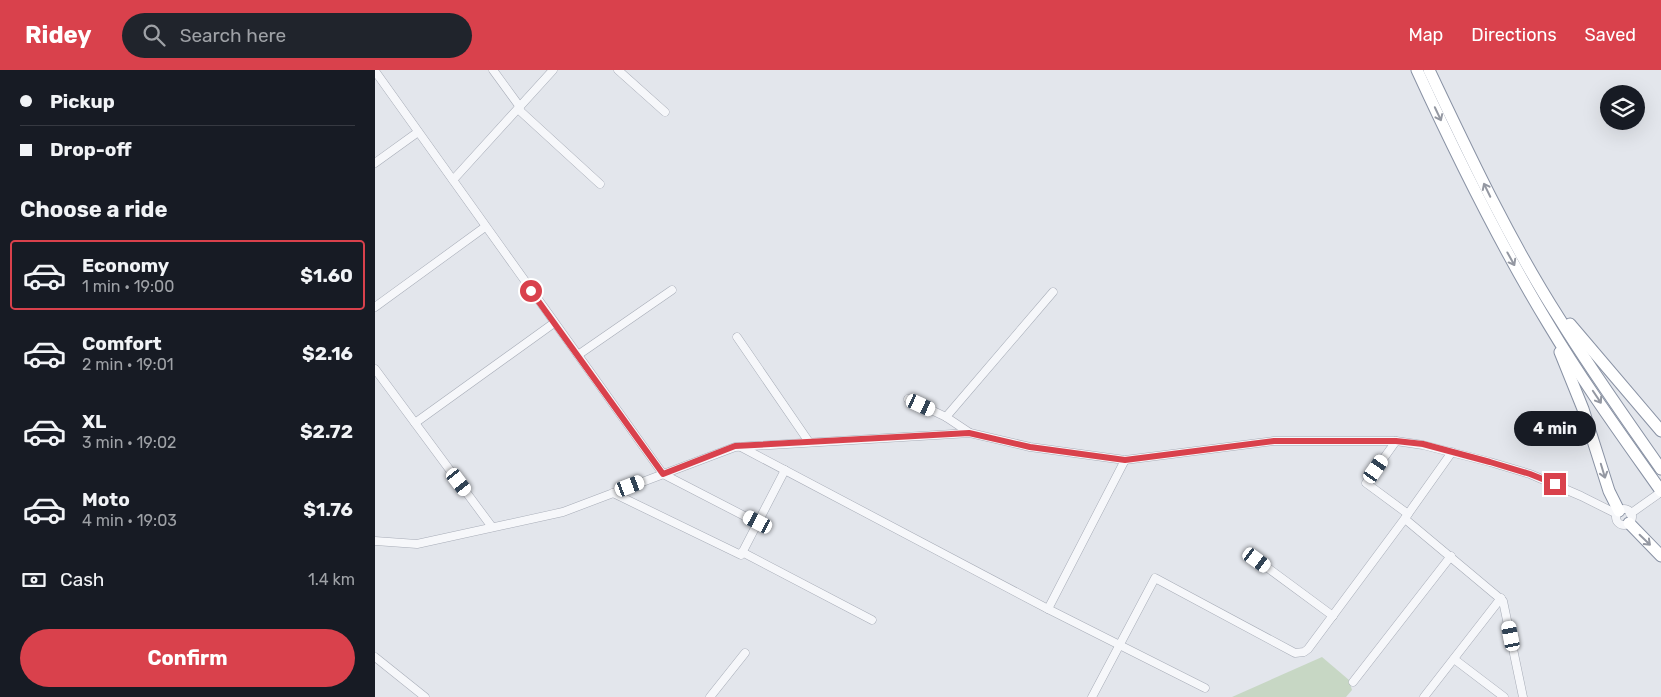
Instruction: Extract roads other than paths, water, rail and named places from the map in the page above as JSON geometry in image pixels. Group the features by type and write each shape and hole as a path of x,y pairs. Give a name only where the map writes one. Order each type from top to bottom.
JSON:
{"highway":[{"path":"1417,70 1484,211 1550,327 1660,490"},
{"path":"1429,70 1491,198 1547,297 1612,400 1661,469"},
{"path":"1547,297 1661,431"},
{"path":"1550,327 1583,409 1609,491 1624,516 1661,556"}],"street":[{"path":"493,70 519,108 600,184"},
{"path":"453,180 553,70"},
{"path":"618,70 665,112"},
{"path":"375,71 663,474 758,522"},
{"path":"375,163 418,132"},
{"path":"375,307 485,227"},
{"path":"578,355 672,290"},
{"path":"946,418 1053,292"},
{"path":"415,422 554,323"},
{"path":"737,337 809,442"},
{"path":"375,369 492,527"},
{"path":"908,399 946,418 969,433"},
{"path":"375,541 417,544 563,512 735,446 969,433 1030,447 1125,460 1274,441 1396,441 1423,444 1530,474 1624,516 1660,490"},
{"path":"1396,441 1367,483 1501,598 1505,606 1523,697"},
{"path":"740,446 1048,609 1205,688"},
{"path":"1092,697 1155,578 1295,652 1304,652 1333,616 1452,452"},
{"path":"1048,609 1125,460"},
{"path":"613,493 741,556 785,470"},
{"path":"742,552 872,620"},
{"path":"1353,682 1451,556"},
{"path":"1257,560 1333,616"},
{"path":"1424,697 1501,598"},
{"path":"710,697 745,653"},
{"path":"375,658 425,697"},
{"path":"1454,659 1504,697"}]}
